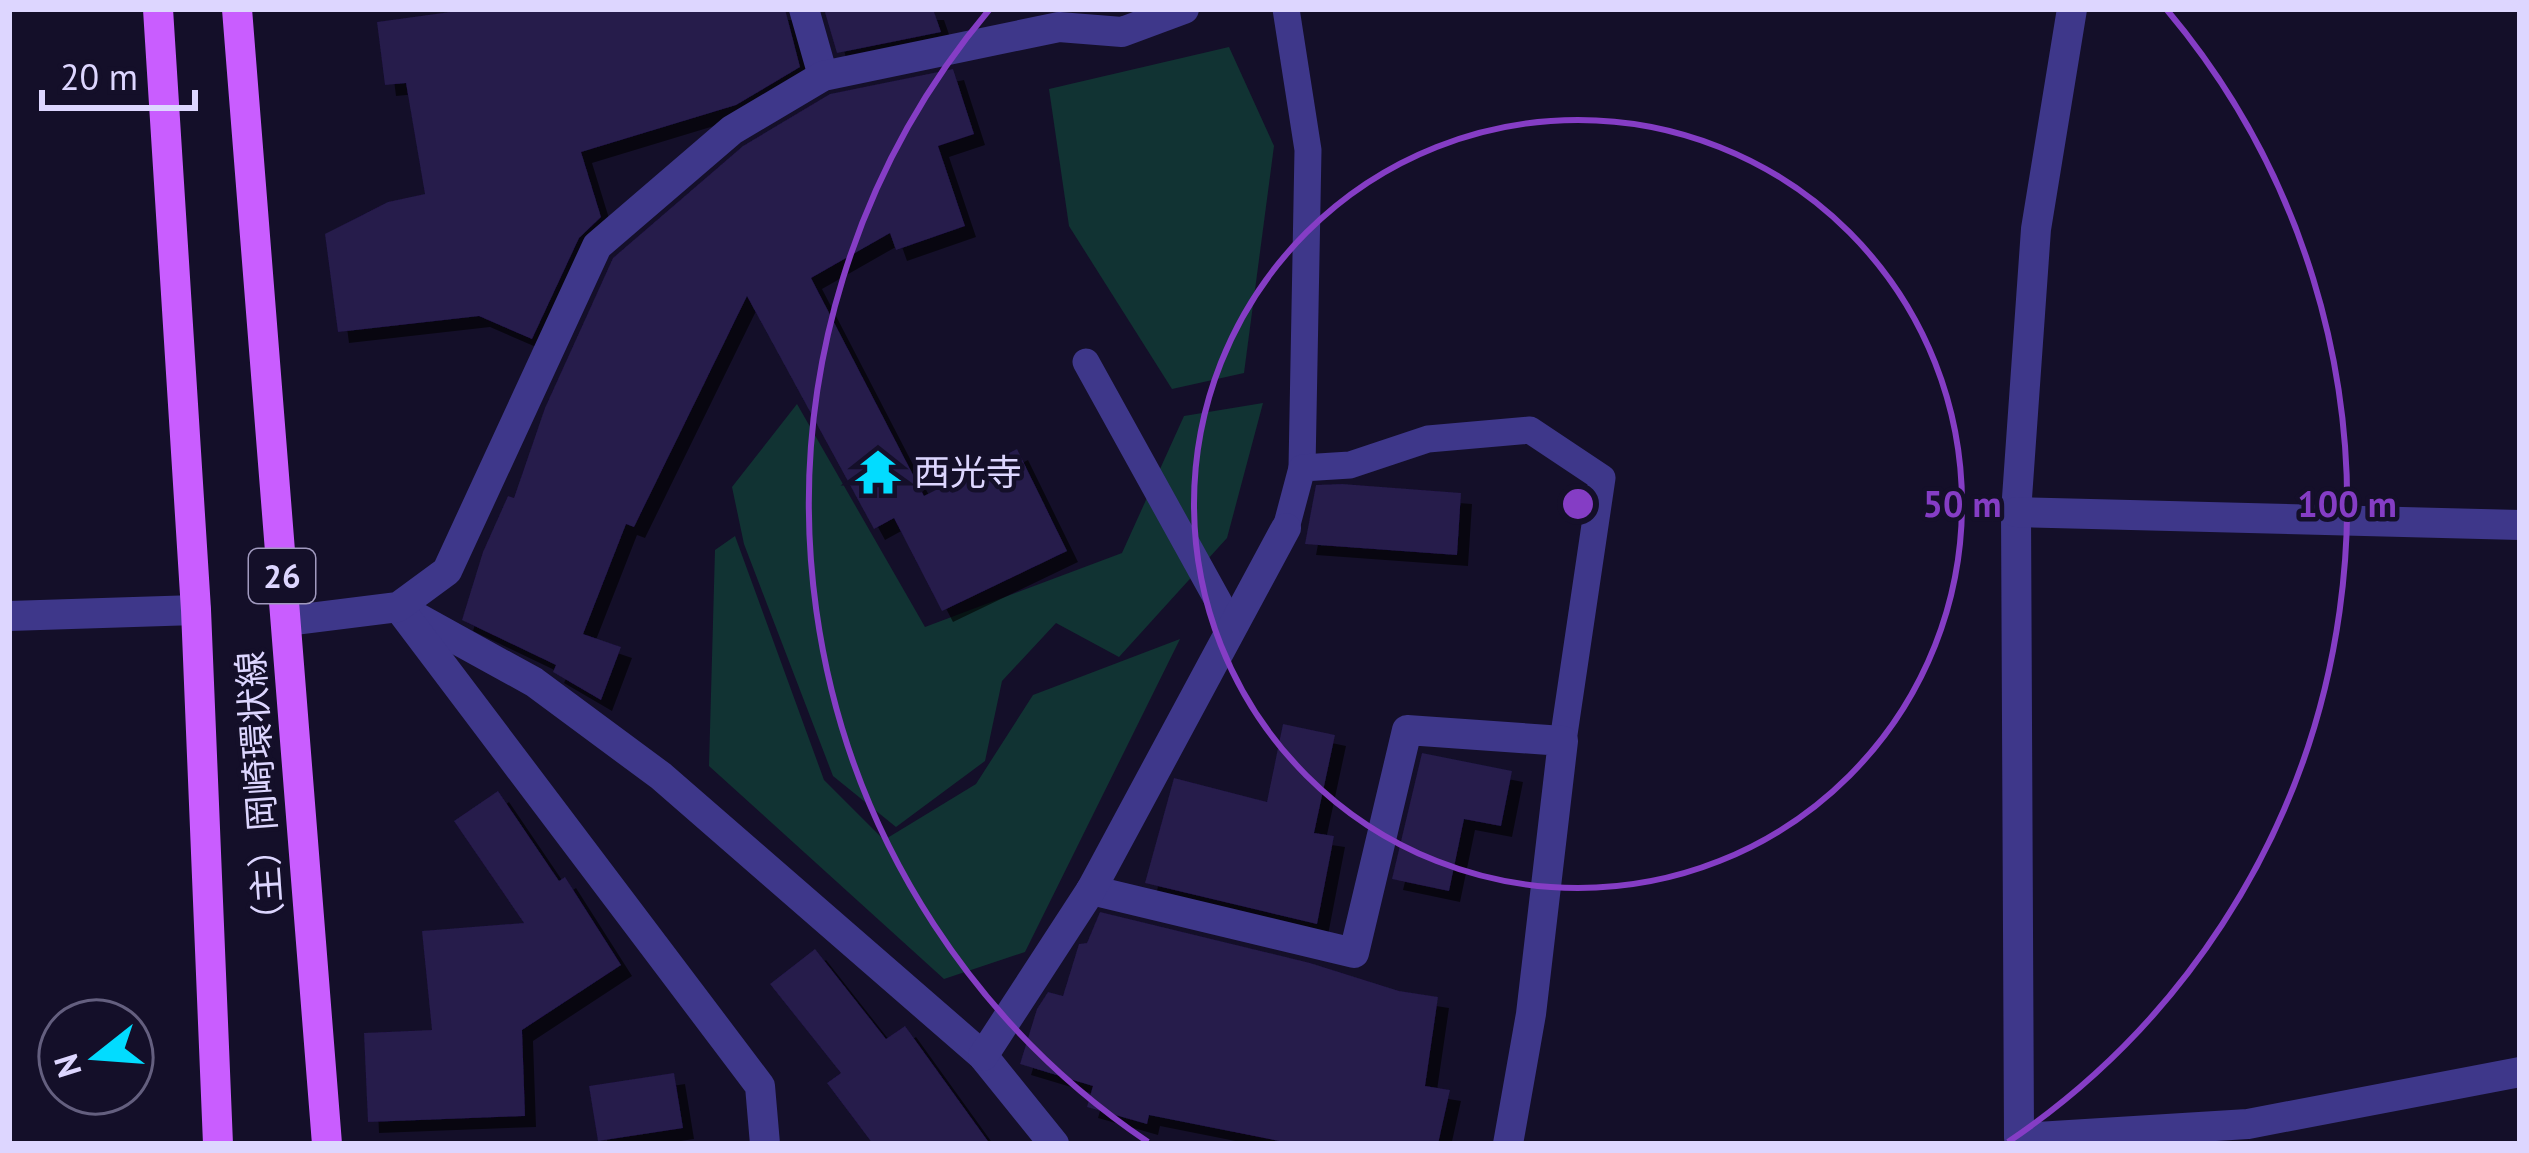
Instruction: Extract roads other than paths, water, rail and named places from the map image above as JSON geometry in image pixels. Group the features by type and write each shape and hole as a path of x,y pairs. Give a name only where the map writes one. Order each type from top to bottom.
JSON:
{"main road":[{"name":"（主）岡崎環状線","path":"158,9 196,610 218,1144"},
{"name":"（主）岡崎環状線","path":"237,9 327,1144"}],"street":[{"path":"804,9 823,76"},
{"path":"286,621 398,608 447,571 597,246 731,130 823,76 1058,18 1122,32 1184,9"},
{"path":"2072,9 2036,229 2016,512 2019,1138 2248,1124 2520,1072"},
{"path":"2016,512 2520,525"},
{"path":"983,1056 1091,890 1286,528"},
{"path":"398,608 534,682 661,776 983,1056 1054,1144"},
{"path":"398,608 760,1087 765,1144"},
{"path":"9,616 196,610"},
{"path":"1091,890 1354,953 1407,730 1563,741 1531,1014 1508,1144"}],"lane":[{"path":"1286,9 1308,150 1302,468 1286,528"},
{"path":"1086,362 1232,626"},
{"path":"1302,468 1350,466 1428,439 1530,430 1602,478 1563,741"}],"place":[{"name":"西光寺","path":"878,472"}]}
